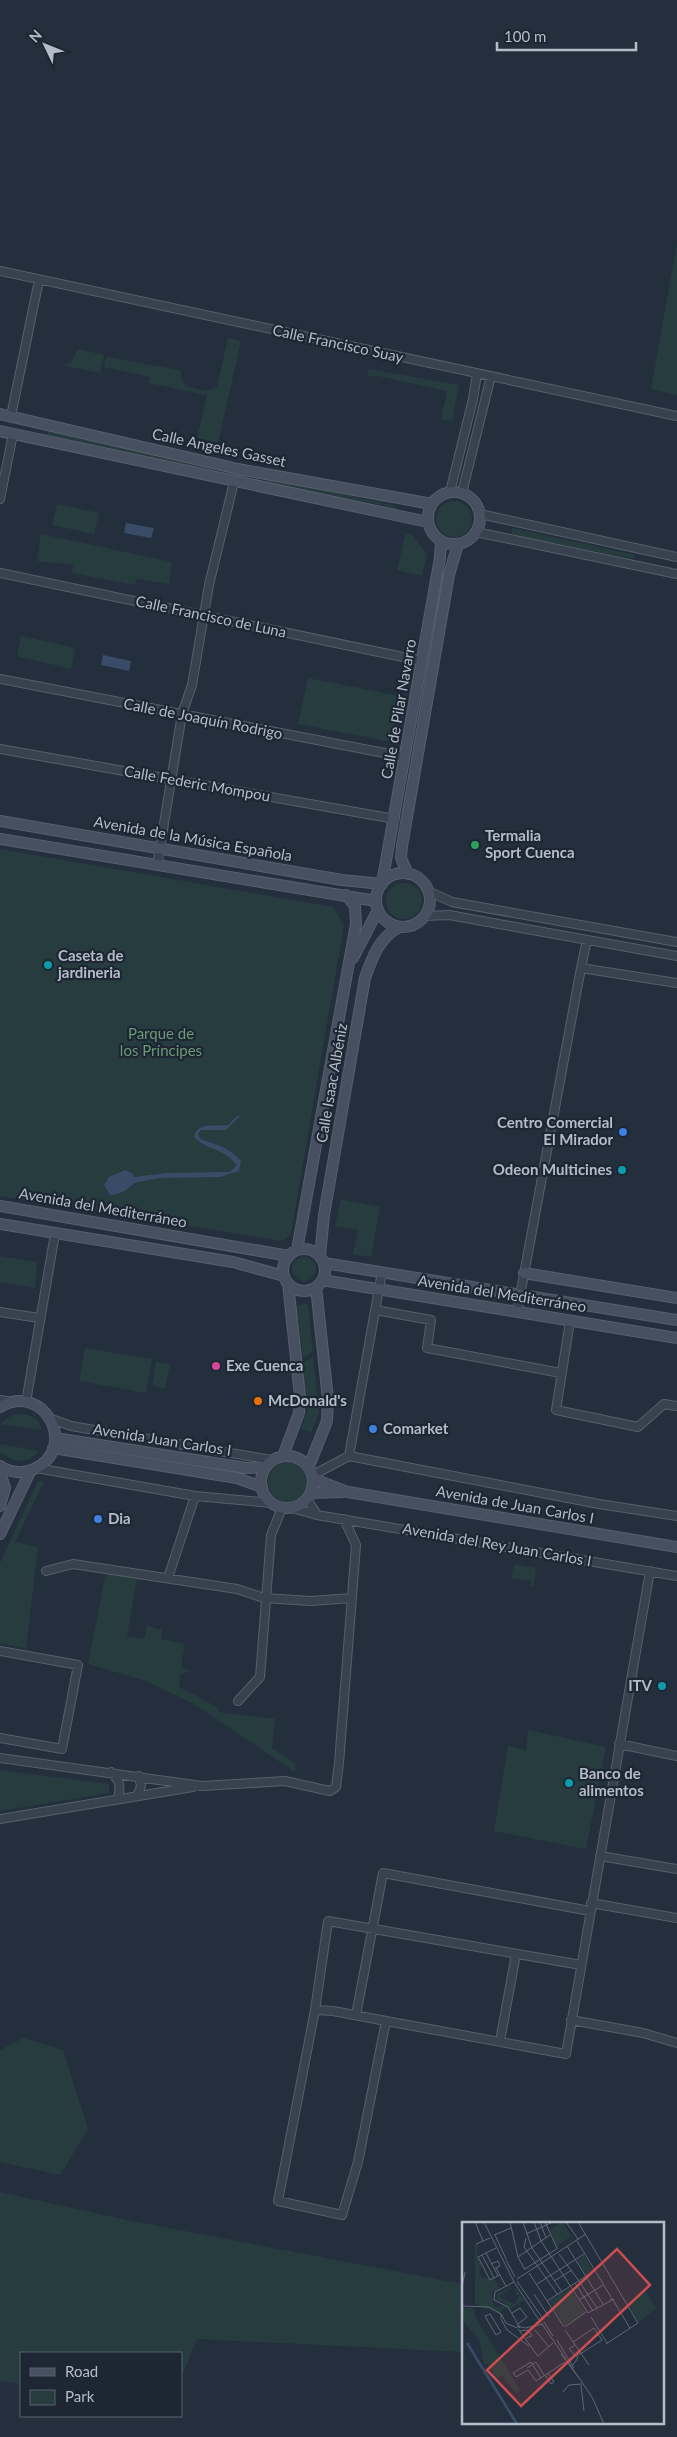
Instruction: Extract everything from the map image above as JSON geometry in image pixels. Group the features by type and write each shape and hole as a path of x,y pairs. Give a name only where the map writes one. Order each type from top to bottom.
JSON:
{"street":[{"name":"Calle Francisco Suay","path":"0,271 677,416"},
{"path":"11,416 39,280"},
{"path":"450,492 473,399 477,374"},
{"path":"462,493 491,376"},
{"name":"Calle Angeles Gasset","path":"0,414 238,469 432,504"},
{"name":"Calle Angeles Gasset","path":"0,431 428,522"},
{"path":"0,499 13,434"},
{"path":"156,866 182,714 192,685 209,585 234,482"},
{"path":"450,492 462,493 474,501 480,514 480,523 476,532 467,541 458,544 441,541 432,533 428,522 432,504 442,495 450,492"},
{"path":"480,514 677,557"},
{"path":"476,532 677,574"},
{"name":"Calle de Pilar Navarro","path":"382,884 440,558 441,541"},
{"name":"Calle de Pilar Navarro","path":"408,874 402,858 402,846 449,575 458,544"},
{"name":"Calle Francisco de Luna","path":"0,573 422,661"},
{"name":"Calle de Joaquín Rodrigo","path":"0,679 405,757"},
{"name":"Calle Federic Mompou","path":"0,749 394,819"},
{"name":"Avenida de la Música Española","path":"0,821 342,880 382,884"},
{"name":"Avenida de la Música Española","path":"0,839 346,896 377,905"},
{"path":"408,874 420,880 428,891 430,901 424,916 413,925 399,927 386,921 377,905 382,884 394,875 408,874"},
{"path":"428,891 452,902 677,942"},
{"name":"Calle Isaac Albéniz","path":"293,1253 349,965 356,915 353,902 346,896"},
{"name":"Calle Isaac Albéniz","path":"349,965 377,905"},
{"path":"424,916 449,915 677,956"},
{"name":"Calle Isaac Albéniz","path":"322,1259 324,1215 365,978 372,957 386,935 399,927"},
{"path":"517,1312 587,940"},
{"path":"581,968 677,983"},
{"name":"Avenida del Mediterráneo","path":"0,1206 293,1253"},
{"name":"Avenida del Mediterráneo","path":"0,1224 233,1262 286,1280"},
{"path":"26,1402 54,1234"},
{"path":"283,1456 299,1413 300,1402 284,1266 293,1253 309,1249 322,1259 325,1272 319,1284 328,1399 327,1421 312,1473 309,1496 317,1515"},
{"name":"Avenida del Mediterráneo","path":"322,1259 382,1272 520,1296 677,1320"},
{"path":"349,1456 382,1272"},
{"name":"Avenida del Mediterráneo","path":"524,1273 677,1298"},
{"path":"286,1280 301,1290 319,1284"},
{"name":"Avenida del Mediterráneo","path":"319,1284 378,1290 677,1338"},
{"path":"375,1310 431,1320 427,1348 561,1374"},
{"path":"0,1312 39,1318"},
{"path":"570,1320 556,1410 638,1427 664,1404 677,1406"},
{"path":"0,1400 26,1402 41,1408 50,1418 71,1426 269,1464"},
{"path":"0,1407 13,1402"},
{"path":"0,1534 34,1469 45,1461 54,1443 50,1418"},
{"name":"Avenida Juan Carlos I","path":"54,1443 246,1468 269,1464"},
{"name":"Avenida Juan Carlos I","path":"54,1443 237,1478 262,1487"},
{"path":"282,1506 265,1495 262,1487 262,1477 269,1464 283,1456 298,1458 312,1473 348,1492"},
{"path":"312,1473 349,1456 579,1500 677,1516"},
{"path":"0,1466 15,1472 34,1469"},
{"name":"Avenida del Rey Juan Carlos I","path":"34,1469 195,1496 282,1506 317,1515 677,1576"},
{"path":"0,1472 5,1488 0,1506"},
{"path":"238,1701 260,1677 264,1598 271,1534 282,1506 309,1496 348,1492"},
{"name":"Avenida de Juan Carlos I","path":"348,1492 677,1548"},
{"path":"168,1578 195,1496"},
{"path":"0,1819 202,1786 275,1781 310,1786 321,1791 330,1791 336,1787 345,1702 356,1546 344,1519"},
{"path":"46,1572 74,1564 237,1589 264,1598 311,1601 352,1598"},
{"path":"316,2010 356,2015 566,2054 650,1571"},
{"path":"0,1651 78,1666 62,1749 0,1738"},
{"path":"619,1744 677,1756"},
{"path":"0,1758 202,1786"},
{"path":"111,1772 119,1780 118,1799"},
{"path":"137,1796 141,1786 139,1776"},
{"path":"600,1856 677,1869"},
{"path":"356,2015 383,1873 591,1907 677,1918"},
{"path":"386,2021 358,2162 342,2215 278,2201 316,2010 328,1921 581,1964"},
{"path":"500,2041 516,1954"},
{"path":"571,2020 643,2033 677,2043"}],"green space":[{"path":"677,243 677,395 651,389"},
{"path":"228,338 241,341 218,443 197,438 207,395 149,383 150,377 104,367 106,357 180,370 182,380 186,386 205,391 217,387"},
{"path":"78,349 104,355 100,373 62,365 71,362"},
{"path":"369,369 459,385 452,421 441,420 447,391 378,376 367,376"},
{"path":"48,431 207,465 206,470 47,435"},
{"path":"268,478 397,506 396,508 267,482"},
{"path":"454,501 461,502 467,506 471,512 471,526 467,532 461,536 454,537 447,536 441,532 437,526 436,519 437,512 441,506 447,502"},
{"path":"57,504 99,513 94,534 52,525"},
{"path":"512,528 635,555 634,559 511,535"},
{"path":"41,534 172,562 169,584 137,579 134,585 72,573 73,565 37,561"},
{"path":"411,534 427,554 422,576 397,570 405,535"},
{"path":"21,636 72,647 75,650 71,669 17,656"},
{"path":"308,678 399,696 391,742 298,724"},
{"name":"Parque de los Príncipes","path":"0,849 333,907 344,925 291,1234 283,1241 0,1196"},
{"path":"404,883 411,884 417,888 421,894 421,908 417,914 411,918 404,919 397,918 391,914 387,908 386,901 387,894 391,888 397,884"},
{"path":"341,1199 380,1207 371,1257 353,1254 358,1230 335,1226"},
{"path":"0,1256 37,1262 35,1288 0,1282"},
{"path":"304,1257 313,1260 316,1269 313,1278 304,1281 295,1278 292,1269 295,1260"},
{"path":"297,1305 308,1305 313,1352 303,1358"},
{"path":"85,1348 152,1359 146,1393 79,1381"},
{"path":"313,1357 319,1413 311,1433 301,1429 308,1408 303,1363"},
{"path":"156,1362 170,1364 165,1389 152,1385"},
{"path":"26,1414 37,1420 43,1430 0,1424 12,1415"},
{"path":"0,1444 39,1451 30,1459 21,1461 0,1452"},
{"path":"284,1462 292,1462 299,1465 305,1471 308,1482 305,1493 299,1499 292,1502 284,1502 277,1499 271,1493 268,1486 268,1478 271,1471 277,1465"},
{"path":"38,1481 44,1481 15,1542 38,1547 26,1649 0,1643 0,1563"},
{"path":"514,1564 536,1568 533,1587 530,1586 531,1581 511,1578"},
{"path":"106,1572 137,1579 127,1636 144,1639 147,1626 162,1630 161,1639 185,1644 181,1667 190,1671 180,1675 179,1687 217,1707 219,1712 275,1719 272,1748 295,1763 295,1772 194,1704 146,1681 88,1664"},
{"path":"528,1730 606,1747 586,1849 494,1831 508,1746 526,1750"},
{"path":"0,1770 109,1784 109,1793 0,1811"},
{"path":"23,2038 63,2050 88,2129 60,2175 0,2162 0,2050"},
{"path":"0,2192 122,2219 462,2284 462,2352 197,2339 182,2376 182,2352 20,2352 20,2384 0,2381"}],"water":[{"path":"126,523 154,528 151,538 124,533"},
{"path":"103,655 131,661 129,671 101,665"},
{"path":"238,1115 240,1116 226,1130 201,1130 198,1134 200,1139 222,1147 236,1156 241,1161 239,1171 220,1177 159,1178 134,1183 123,1192 110,1195 104,1185 109,1177 125,1170 132,1173 134,1177 167,1173 230,1172 237,1165 231,1159 199,1142 194,1137 196,1132 203,1127 228,1125"}],"place":[{"name":"Termalia Sport Cuenca","path":"475,845"},
{"name":"Caseta de jardineria","path":"48,965"},
{"name":"Centro Comercial El Mirador","path":"623,1132"},
{"name":"Odeon Multicines","path":"622,1170"},
{"name":"Exe Cuenca","path":"216,1366"},
{"name":"McDonald's","path":"258,1401"},
{"name":"Comarket","path":"373,1429"},
{"name":"Dia","path":"98,1519"},
{"name":"ITV","path":"662,1686"},
{"name":"Banco de alimentos","path":"569,1783"}]}
